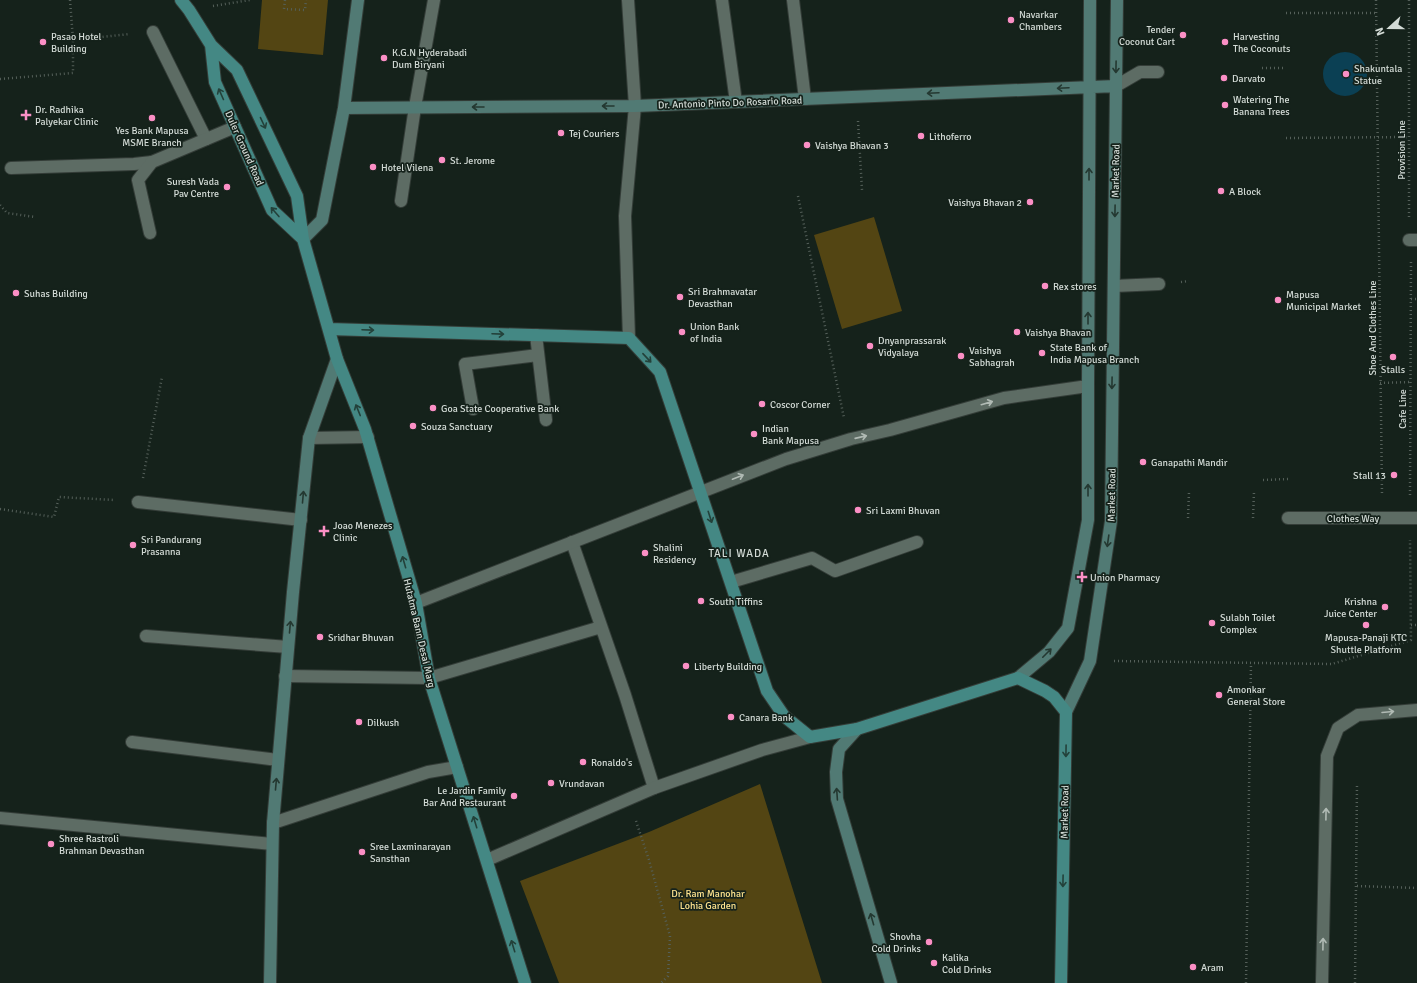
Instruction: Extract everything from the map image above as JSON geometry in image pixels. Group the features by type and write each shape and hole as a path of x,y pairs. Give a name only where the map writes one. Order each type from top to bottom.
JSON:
{"main road":[{"name":"Duler Ground Road","path":"181,0 211,45 237,70 297,196 303,239 329,329"},
{"name":"Duler Ground Road","path":"211,45 215,82 272,210 303,239"},
{"path":"329,329 629,338 660,372 768,691 784,716 810,737 857,729 1018,678 1045,690 1054,697 1066,712"},
{"name":"Hutatma Bann Desai Marg","path":"329,329 337,359 368,437 416,603 429,678 525,983"},
{"name":"Market Road","path":"1061,983 1066,712"}],"street":[{"path":"303,239 322,220 344,108 358,0"},
{"path":"402,201 434,0"},
{"path":"628,0 635,106 625,216 629,338"},
{"path":"722,0 736,102"},
{"path":"793,0 805,99"},
{"path":"1018,678 1049,652 1068,628 1088,520 1090,0"},
{"name":"Market Road","path":"1066,712 1090,661 1111,521 1117,0"},
{"path":"153,32 206,139"},
{"path":"1116,86 1140,72 1158,72"},
{"name":"Dr. Antonio Pinto Do Rosario Road","path":"344,108 635,106 1116,86"},
{"path":"11,168 134,164 152,162 235,127"},
{"path":"150,233 138,180 152,162"},
{"path":"1114,286 1159,284"},
{"path":"536,335 546,420"},
{"path":"473,409 465,364 538,355"},
{"path":"270,983 272,823 308,438 337,359"},
{"path":"416,603 786,459 851,439 890,430 1004,398 1088,386"},
{"path":"308,438 368,437"},
{"path":"138,502 301,520"},
{"name":"Clothes Way","path":"1288,518 1413,518"},
{"path":"572,542 601,627 621,697 654,788"},
{"path":"732,582 812,558 835,571 917,542"},
{"path":"286,676 429,678 601,627"},
{"path":"146,636 288,647"},
{"path":"1322,983 1327,756 1338,728 1358,715 1417,710"},
{"path":"857,729 839,749 836,772 837,799 891,983"},
{"path":"487,860 654,788 762,750 810,737"},
{"path":"132,742 278,760"},
{"path":"272,823 428,772 457,767"},
{"path":"0,818 272,844"}],"path":[{"path":"0,79 73,73 73,40 70,0"},
{"path":"189,10 250,0"},
{"path":"284,0 284,9 305,10 306,0"},
{"name":"Shoe And Clothes Line","path":"1376,0 1382,518"},
{"name":"Provision Line","path":"1409,0 1409,136 1413,240 1411,299"},
{"path":"1286,13 1377,12"},
{"path":"73,40 153,32"},
{"path":"1262,68 1286,68"},
{"path":"858,96 862,190"},
{"path":"1286,138 1409,136"},
{"path":"798,196 844,418 851,439"},
{"path":"0,205 7,213 35,217"},
{"path":"1411,299 1417,299"},
{"name":"Cafe Line","path":"1251,663 1332,664 1411,640 1413,518 1410,382 1411,299"},
{"path":"0,509 54,517 59,497 138,502 162,377"},
{"path":"1380,383 1410,382"},
{"path":"1263,480 1288,479"},
{"path":"1188,518 1189,492"},
{"path":"1254,492 1254,518"},
{"path":"1411,625 1417,625"},
{"path":"1090,661 1251,663 1246,983"},
{"path":"1355,983 1357,784"},
{"path":"629,799 649,860 670,936 668,976 661,983"},
{"path":"1357,886 1417,888"}],"green space":[{"path":"262,0 328,0 323,55 258,49"},
{"path":"874,217 902,311 842,329 814,235"},
{"name":"Dr. Ram Manohar Lohia Garden","path":"760,784 822,983 559,983 520,881 649,832"}],"water":[{"path":"1341,52 1349,52 1361,58 1367,70 1367,78 1361,90 1349,96 1341,96 1329,90 1323,78 1323,70 1329,58"}],"place":[{"name":"Navarkar Chambers","path":"1011,20"},
{"name":"Tender Coconut Cart","path":"1183,35"},
{"name":"Pasao Hotel Building","path":"43,42"},
{"name":"Harvesting The Coconuts","path":"1225,42"},
{"name":"K.G.N Hyderabadi Dum Biryani","path":"384,58"},
{"name":"Shakuntala Statue","path":"1346,74"},
{"name":"Darvato","path":"1224,78"},
{"name":"Watering The Banana Trees","path":"1225,105"},
{"name":"Dr. Radhika Palyekar Clinic","path":"26,115"},
{"name":"Yes Bank Mapusa MSME Branch","path":"152,118"},
{"name":"Tej Couriers","path":"561,133"},
{"name":"Lithoferro","path":"921,136"},
{"name":"Vaishya Bhavan 3","path":"807,145"},
{"name":"St. Jerome","path":"442,160"},
{"name":"Hotel Vilena","path":"373,167"},
{"name":"Suresh Vada Pav Centre","path":"227,187"},
{"name":"A Block","path":"1221,191"},
{"name":"Vaishya Bhavan 2","path":"1030,202"},
{"name":"Rex stores","path":"1045,286"},
{"name":"Suhas Building","path":"16,293"},
{"name":"Sri Brahmavatar Devasthan","path":"680,297"},
{"name":"Mapusa Municipal Market","path":"1278,300"},
{"name":"Union Bank of India","path":"682,332"},
{"name":"Vaishya Bhavan","path":"1017,332"},
{"name":"Dnyanprassarak Vidyalaya","path":"870,346"},
{"name":"State Bank of India Mapusa Branch","path":"1042,353"},
{"name":"Vaishya Sabhagrah","path":"961,356"},
{"name":"Stalls","path":"1393,357"},
{"name":"Coscor Corner","path":"762,404"},
{"name":"Goa State Cooperative Bank","path":"433,408"},
{"name":"Souza Sanctuary","path":"413,426"},
{"name":"Indian Bank Mapusa","path":"754,434"},
{"name":"Ganapathi Mandir","path":"1143,462"},
{"name":"Stall 13","path":"1394,475"},
{"name":"Sri Laxmi Bhuvan","path":"858,510"},
{"name":"Joao Menezes Clinic","path":"324,531"},
{"name":"Sri Pandurang Prasanna","path":"133,545"},
{"name":"Shalini Residency","path":"645,553"},
{"name":"Union Pharmacy","path":"1082,577"},
{"name":"South Tiffins","path":"701,601"},
{"name":"Krishna Juice Center","path":"1385,607"},
{"name":"Sulabh Toilet Complex","path":"1212,623"},
{"name":"Mapusa-Panaji KTC Shuttle Platform","path":"1366,625"},
{"name":"Sridhar Bhuvan","path":"320,637"},
{"name":"Liberty Building","path":"686,666"},
{"name":"Amonkar General Store","path":"1219,695"},
{"name":"Canara Bank","path":"731,717"},
{"name":"Dilkush","path":"359,722"},
{"name":"Ronaldo's","path":"583,762"},
{"name":"Vrundavan","path":"551,783"},
{"name":"Le Jardin Family Bar And Restaurant","path":"514,796"},
{"name":"Shree Rastroli Brahman Devasthan","path":"51,844"},
{"name":"Sree Laxminarayan Sansthan","path":"362,852"},
{"name":"Shovha Cold Drinks","path":"929,942"},
{"name":"Kalika Cold Drinks","path":"934,963"},
{"name":"Aram","path":"1193,967"}],"district":[{"name":"TALI WADA","path":"739,553"}]}
